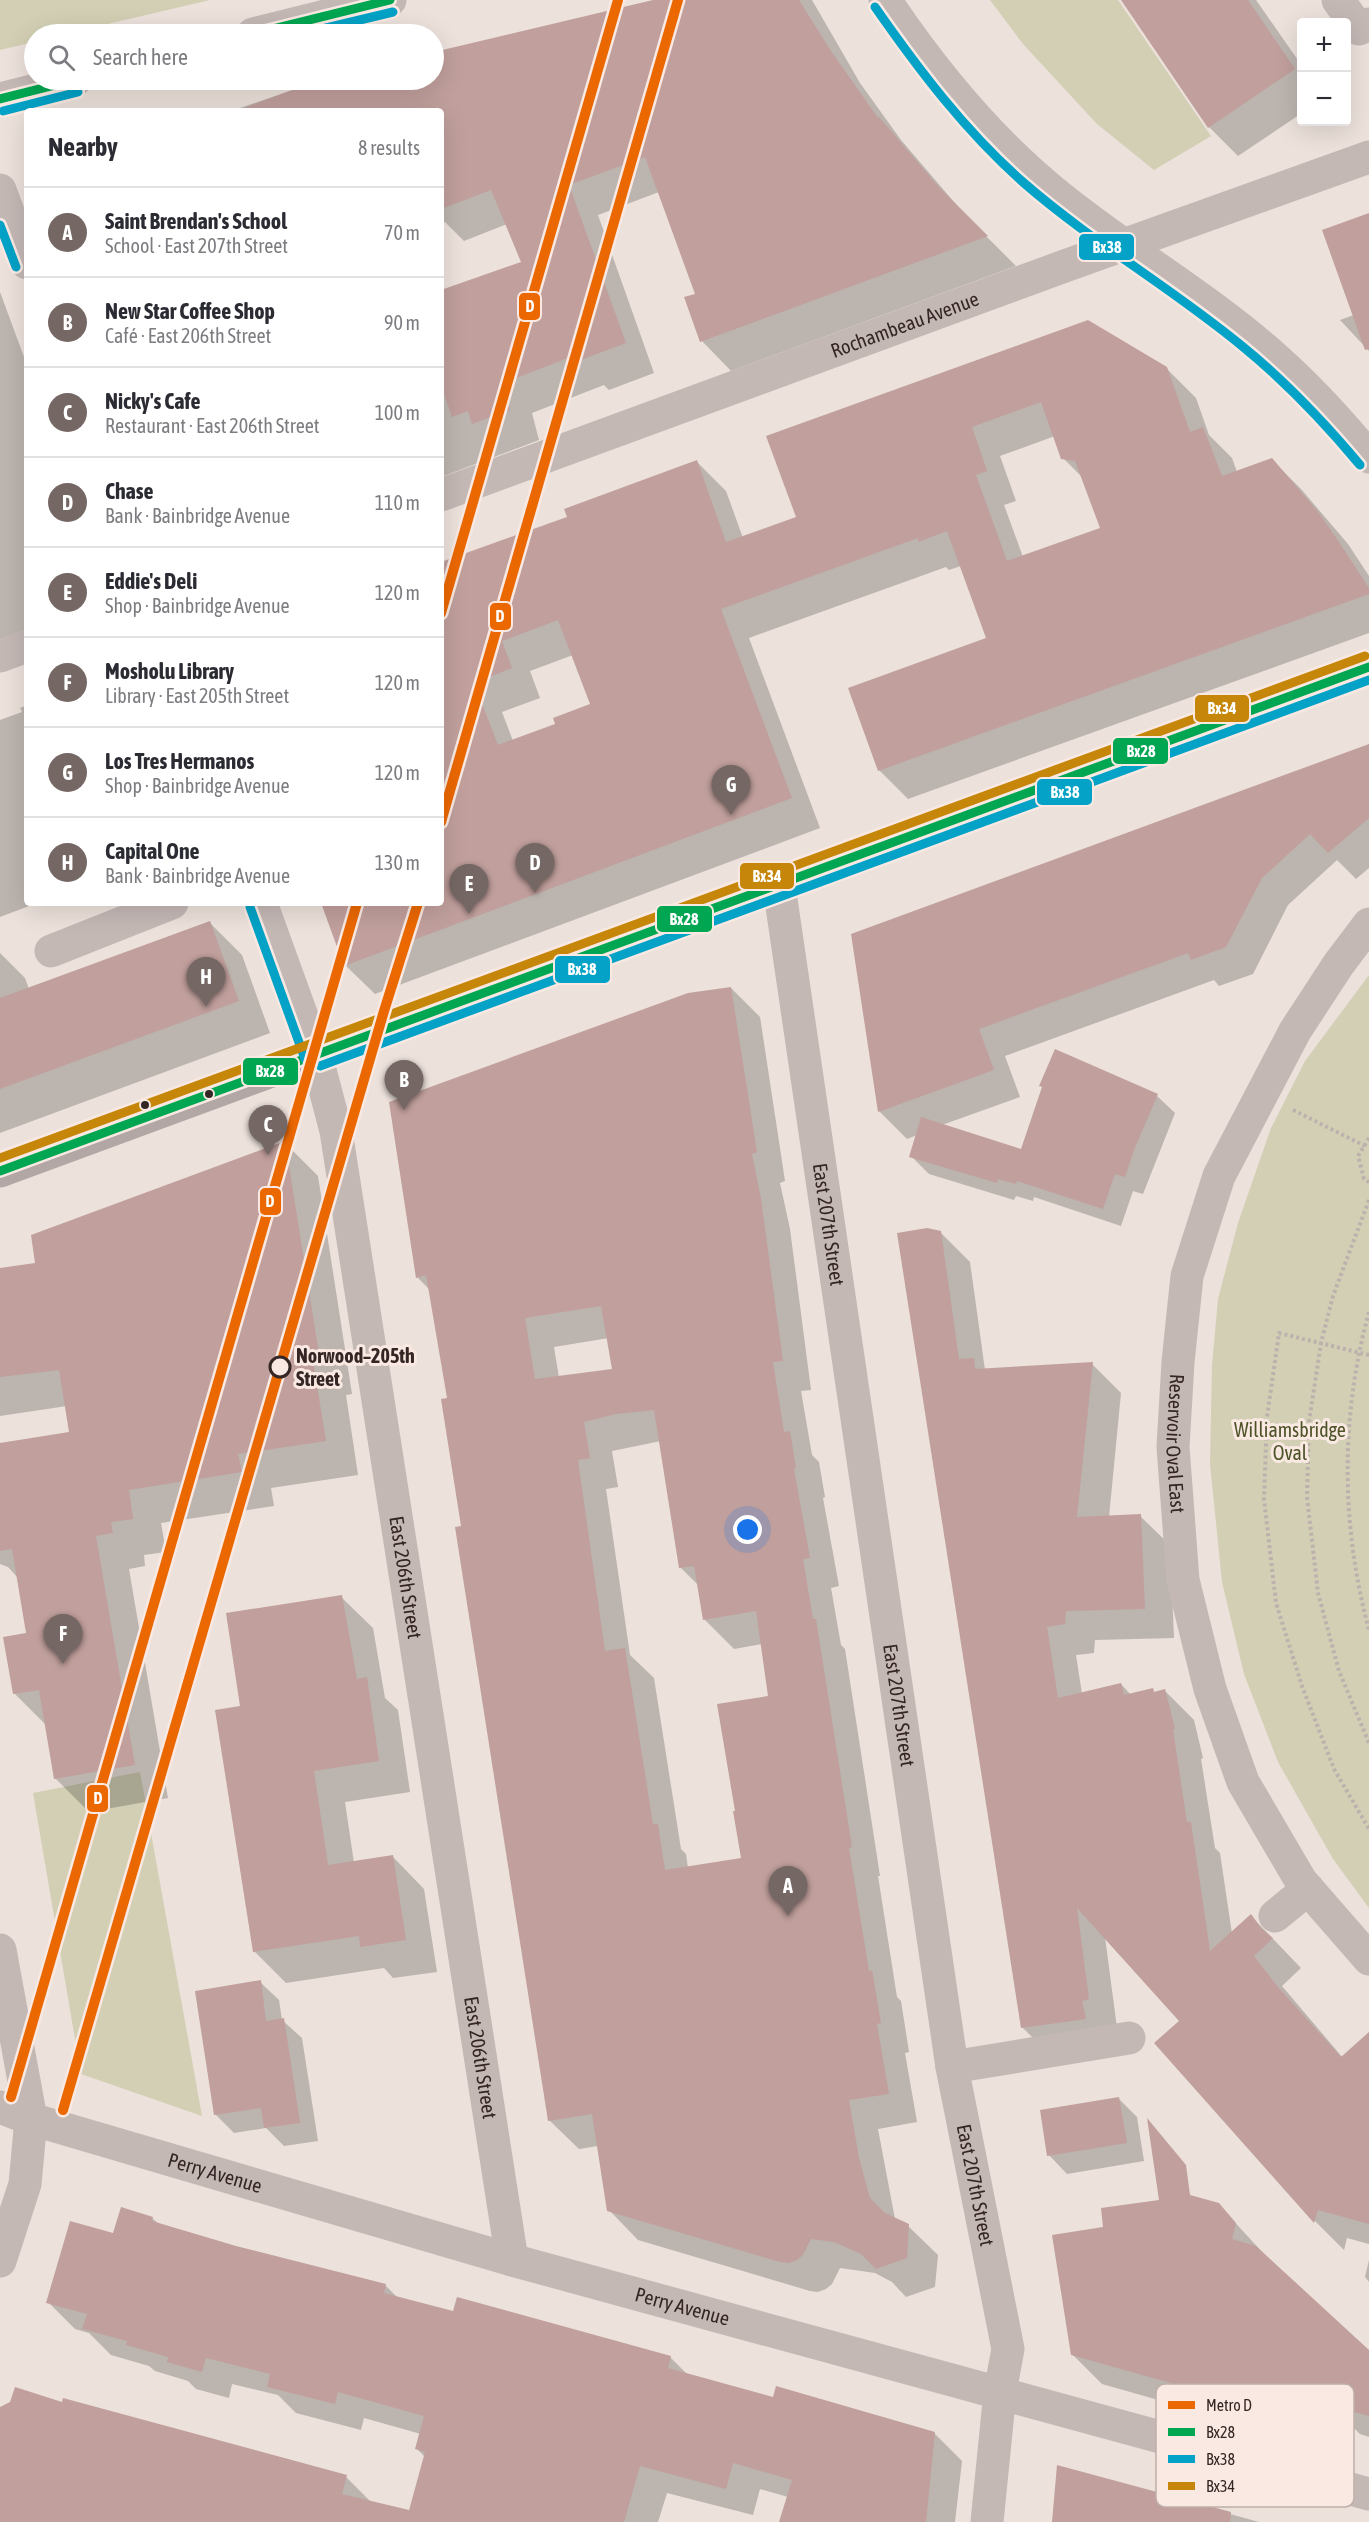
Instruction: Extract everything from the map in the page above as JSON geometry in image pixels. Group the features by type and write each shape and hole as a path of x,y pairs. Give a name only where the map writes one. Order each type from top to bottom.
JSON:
{"main road":[{"path":"0,1171 1369,667"}],"street":[{"path":"293,24 390,0"},
{"path":"885,0 927,60 988,132 1056,194 1275,357 1316,397 1369,457"},
{"path":"1338,0 1359,29 1369,24"},
{"path":"0,99 36,90"},
{"name":"Rochambeau Avenue","path":"444,494 1122,245 1369,157"},
{"path":"0,190 24,255"},
{"path":"0,656 24,647"},
{"name":"East 207th Street","path":"779,886 952,2067 1008,2349 1000,2392 987,2522"},
{"path":"51,951 164,906"},
{"name":"East 206th Street","path":"262,906 316,1055 338,1143 512,2260"},
{"name":"Reservoir Oval East","path":"1369,924 1338,965 1295,1031 1219,1176 1187,1276 1173,1447 1183,1580 1210,1689 1243,1782 1308,1889 1369,1959"},
{"path":"1275,1916 1308,1889"},
{"path":"0,1950 31,2119 25,2184 0,2261"},
{"path":"952,2067 1129,2038"},
{"name":"Perry Avenue","path":"0,2107 31,2119 512,2260 1156,2435"},
{"name":"Perry Avenue","path":"1354,2490 1369,2494"}],"path":[{"path":"1282,1106 1365,1146"},
{"path":"1369,1138 1358,1156 1364,1179 1369,1182"},
{"path":"1369,1200 1333,1296 1321,1343 1310,1422 1307,1497 1317,1583 1340,1671 1369,1743"},
{"path":"1369,1312 1358,1352 1348,1426 1347,1494 1356,1584 1369,1630"},
{"path":"1369,1355 1279,1333 1267,1417 1264,1499 1276,1603 1298,1676 1334,1769 1369,1829"}],"green space":[{"path":"0,0 210,0 108,24 24,24 24,44 0,50"},
{"path":"990,0 1118,0 1211,136 1154,170 1097,124 1023,44"},
{"name":"Williamsbridge Oval","path":"1369,975 1369,1908 1333,1859 1278,1762 1244,1674 1222,1582 1210,1464 1212,1365 1218,1299 1238,1223 1271,1128 1305,1061"},
{"path":"140,1772 202,2116 81,2074 33,1793"}],"building":[{"path":"653,0 799,0 878,118 938,186 988,236 700,342 684,297 695,294 645,157 569,185 626,343 578,361 576,355 503,383 510,410 472,424 468,411 452,417 444,394 444,289 521,262 491,190 444,208 444,108 244,108 292,90 444,90 444,50"},
{"path":"1121,0 1248,0 1295,69 1208,128"},
{"path":"1369,213 1369,349 1365,350 1322,230"},
{"path":"1088,320 1167,367 1190,432 1203,427 1222,476 1272,458 1319,513 1369,588 1369,594 878,771 848,688 986,638 947,531 918,542 918,538 721,609 792,798 344,966 322,906 444,906 444,561 567,517 564,509 697,460 726,542 796,517 766,436","holes":["1041,402 1061,459 1075,461 1100,528 1007,561 976,475 987,471 972,427","558,620 590,704 553,718 555,724 498,745 474,683 512,668 502,641"]},
{"path":"1369,744 1369,818 1328,853 1310,834 1262,878 1226,947 1191,960 1188,953 979,1029 994,1070 878,1112 851,934"},
{"path":"210,921 239,1001 0,1089 0,998"},
{"path":"731,987 757,1152 752,1154 761,1199 783,1361 773,1362 784,1432 790,1431 796,1468 794,1469 810,1558 803,1559 813,1619 816,1619 869,1971 872,1970 881,2023 877,2024 889,2094 849,2100 859,2158 870,2198 885,2213 909,2224 907,2258 876,2269 861,2254 834,2242 811,2239 803,2255 797,2260 789,2263 780,2262 607,2211 592,2114 548,2121 455,1527 461,1526 441,1399 447,1398 426,1275 416,1278 389,1102 688,993","holes":["601,1306 612,1369 535,1379 525,1318","654,1410 679,1568 694,1566 703,1620 756,1611 768,1696 717,1704 741,1858 665,1870 658,1824 653,1824 625,1648 605,1651 578,1460 590,1458 584,1422 616,1414"]},
{"path":"1055,1049 1158,1094 1125,1177 1115,1174 1103,1209 1017,1181 1016,1184 998,1179 997,1183 909,1157 921,1117 1021,1149 1042,1087 1039,1086"},
{"path":"285,1141 320,1360 313,1361 326,1441 238,1454 242,1472 129,1490 133,1519 111,1522 113,1533 96,1536 135,1765 54,1779 39,1690 13,1694 3,1637 26,1633 12,1549 0,1551 0,1443 69,1432 59,1370 0,1377 0,1268 35,1263 31,1235"},
{"path":"927,1228 941,1231 959,1359 974,1358 975,1369 1093,1362 1077,1517 1141,1514 1145,1609 1066,1611 1065,1624 1047,1627 1058,1698 1121,1683 1124,1695 1153,1688 1154,1692 1165,1689 1175,1729 1173,1730 1187,1822 1191,1822 1210,1951 1251,1914 1261,1928 1273,1938 1254,1956 1278,1987 1341,2057 1369,2032 1369,2224 1318,2210 1314,2223 1154,2043 1179,2021 1077,1908 1089,1999 1082,2001 1086,2019 1021,2028 897,1233"},
{"path":"342,1595 357,1679 367,1677 379,1761 314,1771 328,1865 393,1855 406,1940 360,1947 359,1936 253,1952 215,1710 240,1706 226,1613"},
{"path":"261,1980 266,2021 284,2018 300,2123 264,2128 261,2108 214,2115 195,1991"},
{"path":"1119,2097 1127,2143 1047,2156 1040,2110"},
{"path":"1147,2118 1186,2165 1190,2195 1219,2203 1236,2223 1232,2239 1256,2246 1369,2350 1369,2416 1354,2412 1354,2384 1175,2384 1071,2355 1052,2235 1103,2227 1101,2208 1159,2200"},
{"path":"121,2207 153,2217 152,2221 236,2246 386,2284 384,2293 453,2311 457,2297 671,2356 668,2368 773,2397 776,2386 935,2432 926,2522 779,2522 792,2480 733,2463 726,2489 640,2466 624,2522 0,2522 0,2407 10,2402 15,2387 62,2402 63,2398 347,2475 342,2494 409,2510 408,2514 425,2452 415,2449 424,2416 338,2392 335,2404 267,2387 270,2374 206,2358 202,2372 167,2362 168,2357 126,2345 127,2341 82,2329 87,2314 46,2303 70,2221 113,2233"},
{"path":"1057,2465 1156,2492 1156,2507 1212,2507 1231,2512 1230,2522 1052,2522"}],"metro line":[{"name":"D","path":"444,603 618,0"},
{"name":"D","path":"444,812 678,0"},
{"name":"D","path":"11,2097 356,906"},
{"name":"D","path":"63,2110 384,1011 417,906"}],"transit line":[{"name":"Bx28","path":"293,24 390,0"},
{"name":"Bx38","path":"875,7 944,100 982,143 1024,183 1077,226 1188,304 1258,359 1304,402 1360,465"},
{"name":"Bx38","path":"343,24 393,12"},
{"name":"Bx28","path":"0,99 36,90"},
{"name":"Bx38","path":"3,111 78,92"},
{"name":"Bx38","path":"0,225 16,267"},
{"name":"Bx34","path":"0,1158 1365,656"},
{"name":"Bx28","path":"0,1171 1369,667"},
{"name":"Bx38","path":"320,1066 1369,680"},
{"name":"Bx38","path":"250,907 305,1059"}],"place":[{"name":"Los Tres Hermanos","path":"731,815"},
{"name":"Chase","path":"535,893"},
{"name":"Eddie's Deli","path":"469,914"},
{"name":"Capital One","path":"206,1007"},
{"name":"New Star Coffee Shop","path":"404,1110"},
{"name":"Nicky's Cafe","path":"268,1155"},
{"name":"Norwood–205th Street","path":"280,1367"},
{"name":"Mosholu Library","path":"63,1664"},
{"name":"Saint Brendan's School","path":"788,1916"}]}
